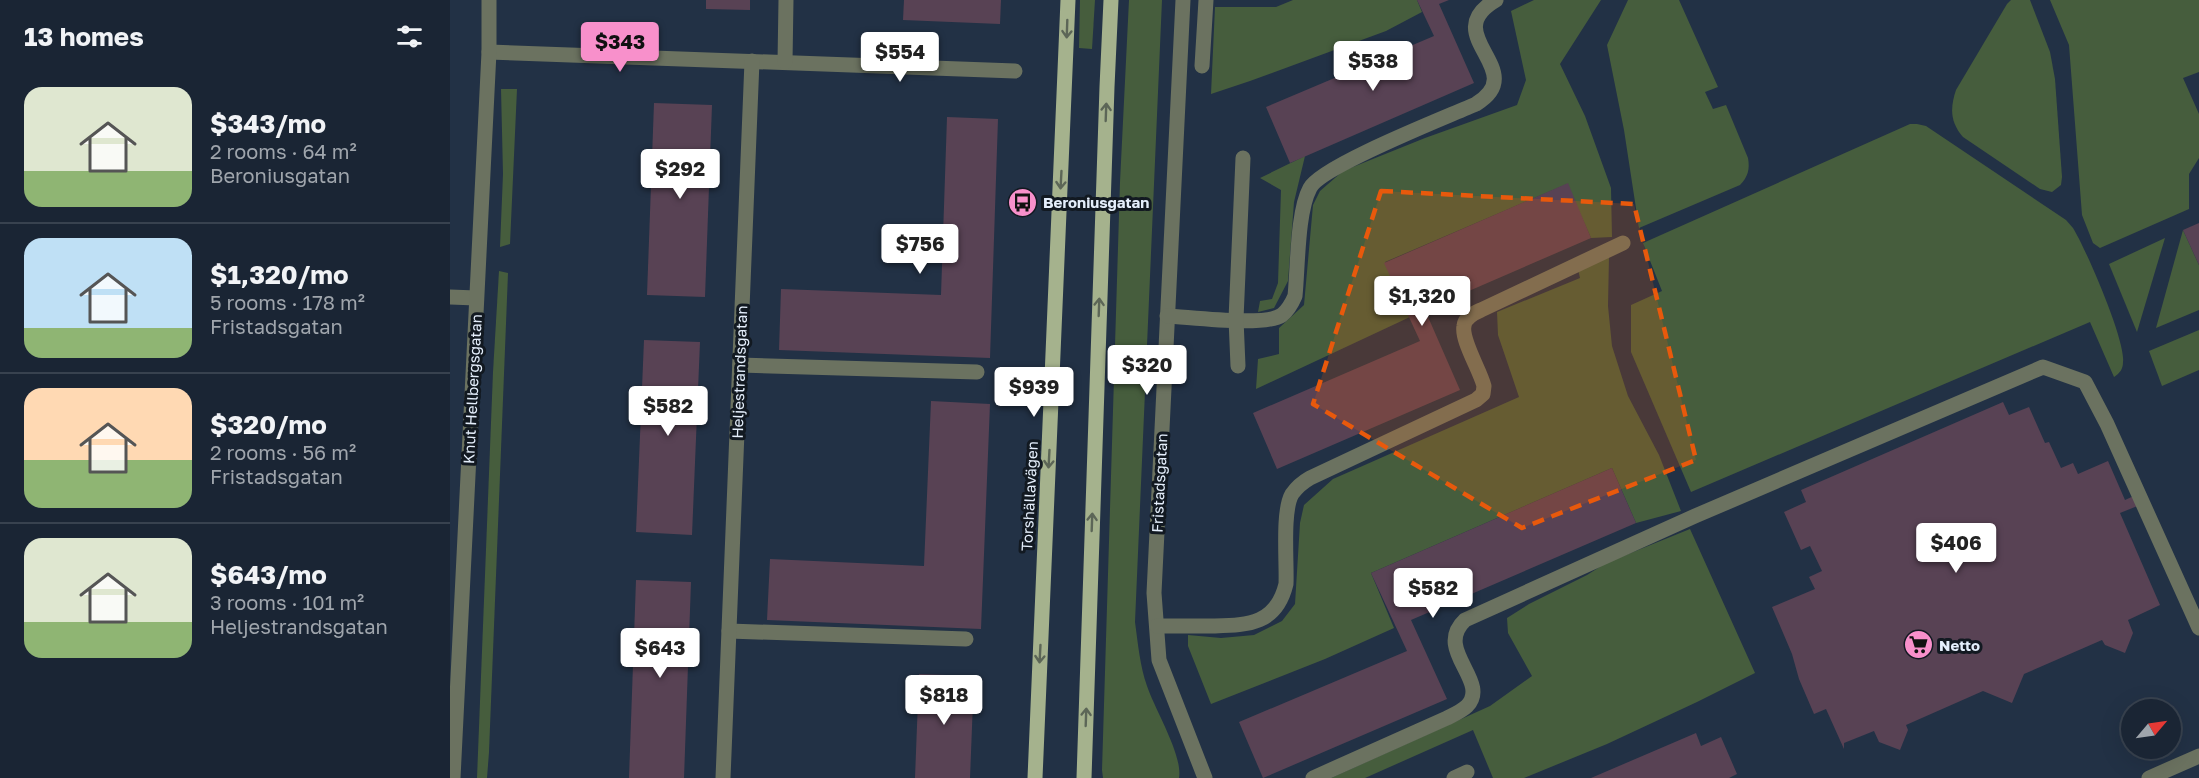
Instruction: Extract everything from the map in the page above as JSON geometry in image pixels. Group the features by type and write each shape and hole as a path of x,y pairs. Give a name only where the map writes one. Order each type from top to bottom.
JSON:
{"main road":[{"name":"Torshällavägen","path":"1035,778 1068,0"},
{"path":"1084,777 1107,87 1112,0"}],"street":[{"name":"Knut Hellbergsgatan","path":"453,778 489,52 489,0"},
{"path":"785,62 786,0"},
{"name":"Fristadsgatan","path":"1183,0 1154,593 1160,660 1205,778"},
{"path":"1202,66 1206,0"},
{"path":"1167,316 1272,319 1282,315 1295,296 1302,212 1306,195 1314,181 1333,167 1488,97 1494,89 1495,79 1475,27 1477,16 1484,7 1496,0"},
{"path":"489,52 1015,72"},
{"name":"Heljestrandsgatan","path":"723,778 752,61"},
{"path":"1238,366 1236,319 1243,158"},
{"path":"1157,626 1245,625 1267,617 1277,606 1286,584 1287,511 1293,492 1310,478 1476,400 1482,394 1484,386 1464,337 1463,327 1466,319 1623,243"},
{"path":"450,297 477,298"},
{"path":"740,364 977,372"},
{"path":"1313,778 1447,718 1467,706 1473,698 1473,688 1456,650 1454,637 1457,628 1465,620 1695,516 2043,367 2085,382 2107,424 2199,628"},
{"path":"729,631 966,639"},
{"path":"2149,778 2199,756"}],"highlighted area":[{"path":"1381,191 1634,204 1696,460 1522,528 1313,404"}],"green space":[{"path":"1080,0 1095,0 1092,49 1079,48"},
{"path":"1129,0 1162,0 1135,622 1145,678 1173,745 1179,778 1103,778 1102,770 1120,182"},
{"path":"1293,0 1417,0 1422,12 1386,31 1211,94 1215,7 1276,7"},
{"path":"1534,0 1601,0 1560,64 1585,116 1611,188 1612,237 1591,238 1567,184 1385,262 1410,317 1256,389 1258,359 1279,354 1279,328 1304,305 1313,205 1320,191 1343,171 1517,105 1526,80 1511,11"},
{"path":"1628,0 1679,0 1718,87 1705,92 1713,109 1726,105 1749,162 1747,176 1740,185 1639,228 1624,130 1607,45"},
{"path":"2011,0 2030,0 2050,52 2055,79 2062,177 2061,185 2052,192 2040,189 1963,137 1953,120 1952,109 1956,90"},
{"path":"2050,0 2199,0 2199,72 2183,78 2199,114 2199,158 2189,174 2189,209 2100,248 2093,243 2082,215 2069,45"},
{"path":"501,89 517,89 510,244 500,247 503,174"},
{"path":"1910,124 1926,126 2066,220 2073,228 2087,255 2112,316 2122,351 2121,371 2114,377 2090,322 1691,492 1631,352 1631,305 1662,291 1643,243"},
{"path":"1305,156 1294,202 1288,281 1274,308 1258,312 1260,301 1272,299 1278,283 1281,190 1260,178"},
{"path":"2183,230 2199,265 2199,310 2156,328"},
{"path":"2165,238 2137,332 2109,264"},
{"path":"1609,257 1608,306 1612,346 1628,396 1659,455 1681,511 1636,523 1612,468 1371,573 1394,628 1325,659 1211,704 1188,646 1188,635 1221,638 1254,635 1282,621 1295,604 1300,523 1304,505 1333,479 1519,397 1498,335 1497,312 1580,278 1577,265"},
{"path":"499,271 508,273 489,752 487,778 477,778 493,372"},
{"path":"2199,330 2199,370 2162,386 2149,351"},
{"path":"1690,529 1755,673 1607,744 1524,778 1493,778 1473,730 1365,778 1331,778 1490,706 1532,676 1508,633 1507,618 1606,563"}],"building":[{"path":"706,0 750,0 750,10 706,9"},
{"path":"904,0 1001,0 1000,24 903,20"},
{"path":"1417,0 1449,0 1439,4 1474,83 1290,163 1266,107 1434,36"},
{"path":"654,103 712,105 705,297 647,295"},
{"path":"947,117 998,119 990,358 779,350 781,289 941,295"},
{"path":"1568,183 1591,238 1425,310 1460,390 1277,469 1253,413 1420,341 1384,263"},
{"path":"2199,223 2199,265 2183,230"},
{"path":"644,340 700,342 692,535 636,532"},
{"path":"931,401 990,404 981,629 767,620 770,559 924,566"},
{"path":"2003,402 2009,415 2029,407 2045,443 2049,442 2061,468 2073,463 2078,474 2108,461 2125,500 2136,495 2140,505 2120,513 2160,605 2128,620 2133,633 2125,653 2105,645 2102,640 2024,674 2012,703 1983,691 1906,725 1908,730 1900,750 1879,742 1874,731 1844,743 1844,749 1826,709 1814,714 1772,607 1815,589 1809,577 1822,571 1810,546 1801,550 1784,512 1806,502 1801,490"},
{"path":"1612,468 1636,523 1411,620 1447,699 1263,778 1239,722 1407,651 1371,573"},
{"path":"636,580 691,582 684,778 629,778"},
{"path":"919,674 974,676 970,778 915,778"},
{"path":"1696,733 1701,746 1721,737 1737,774 1729,778 1591,778"}],"place":[{"name":"Beroniusgatan","path":"1022,202"},
{"name":"Netto","path":"1918,645"}]}
